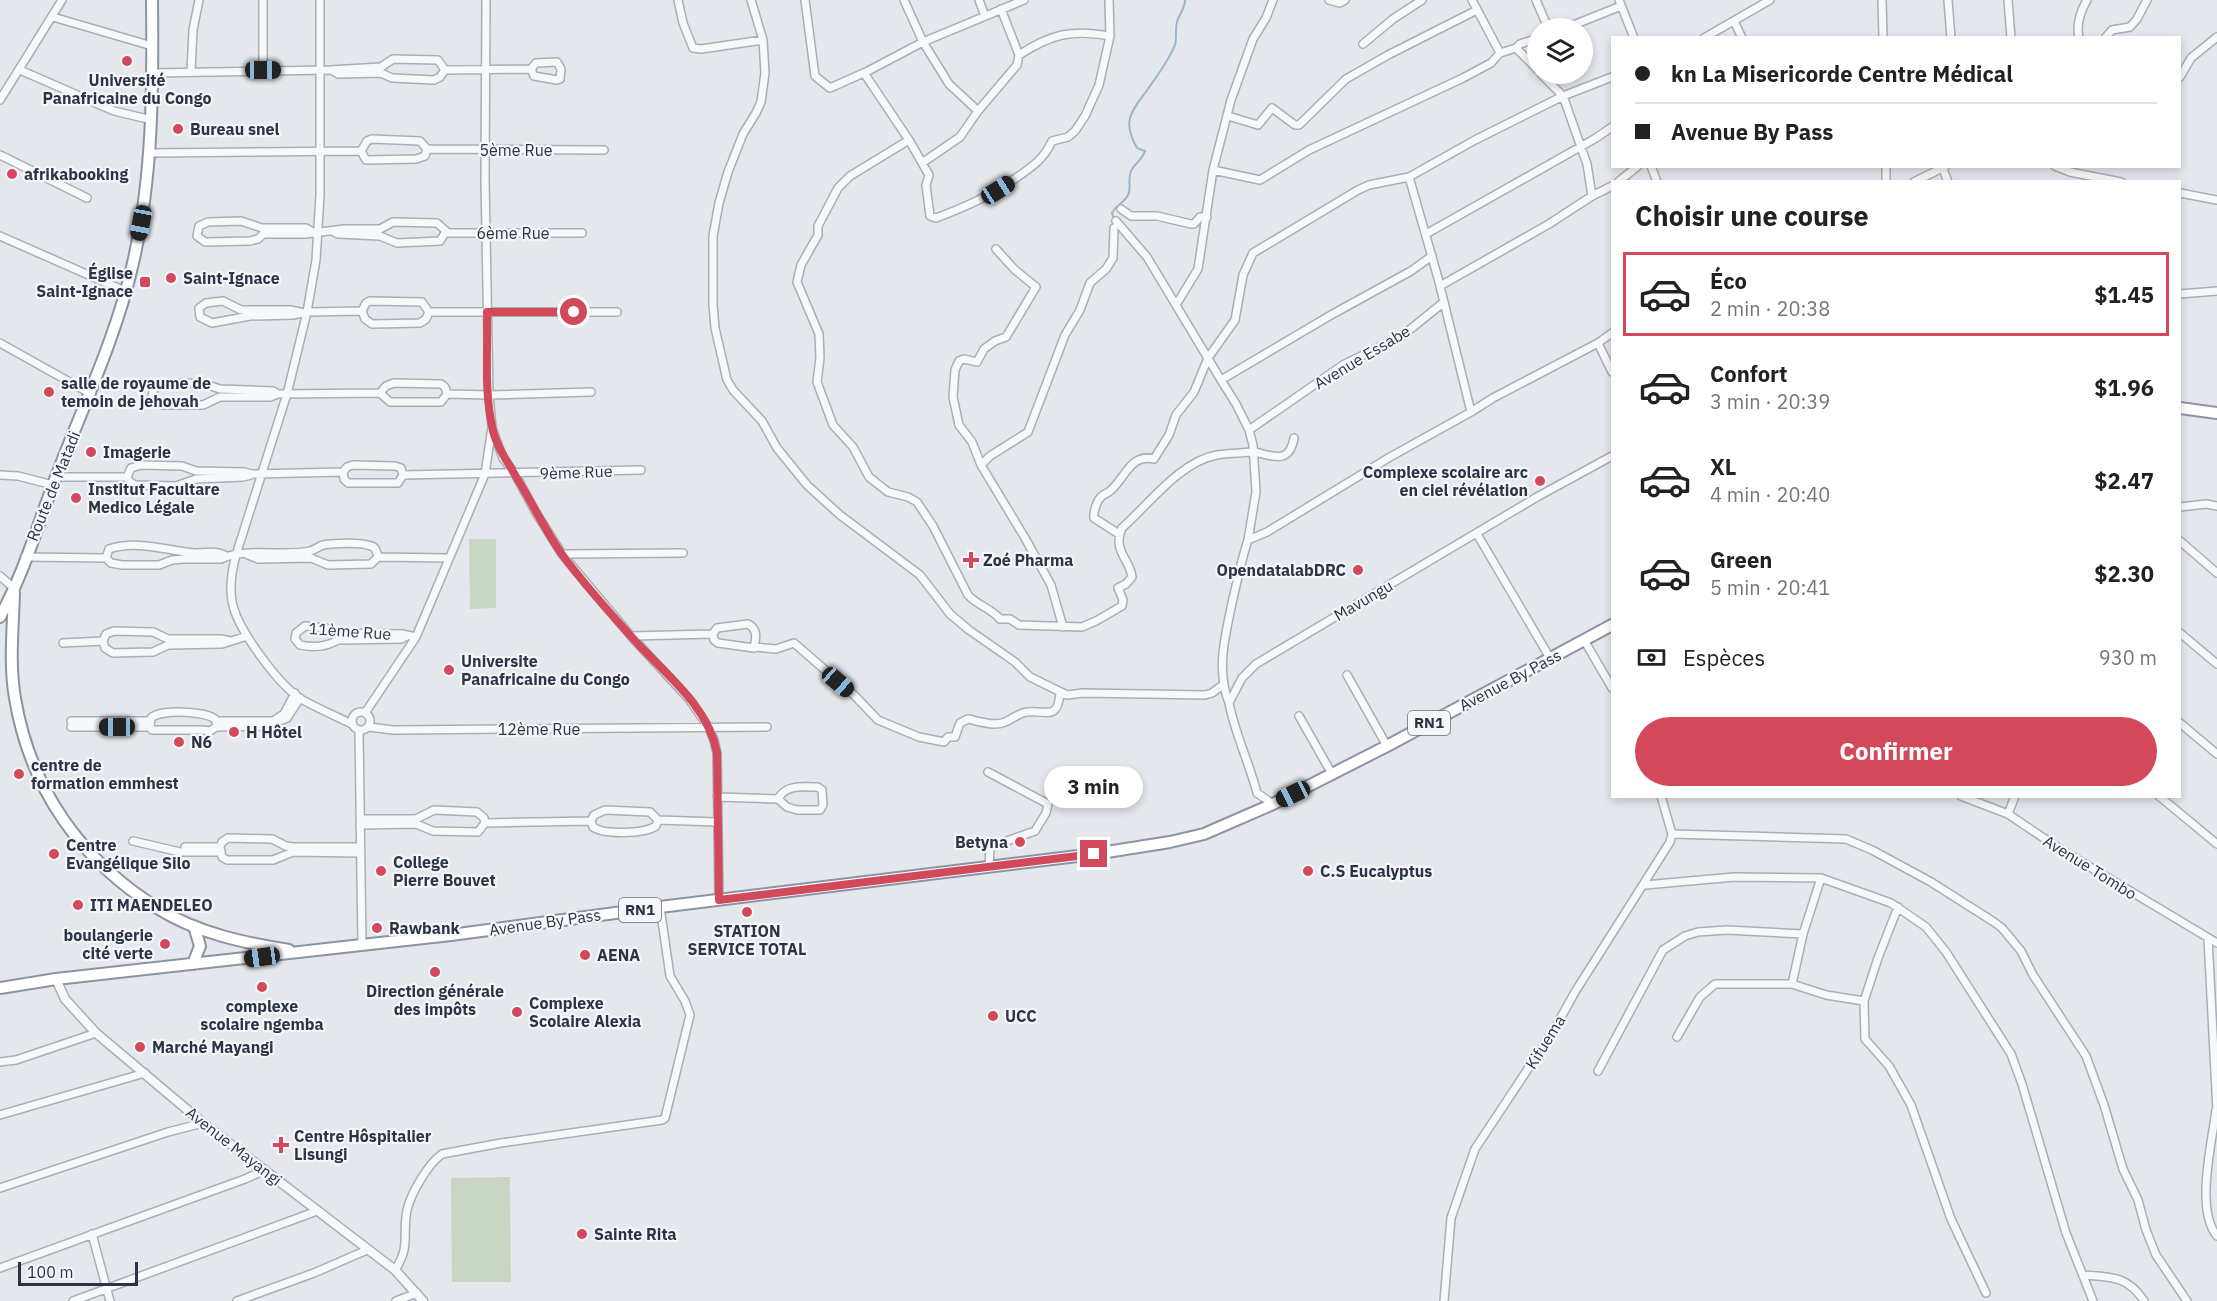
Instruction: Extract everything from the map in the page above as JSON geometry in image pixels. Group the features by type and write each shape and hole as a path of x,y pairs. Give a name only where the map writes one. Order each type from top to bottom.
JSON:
{"highway":[{"name":"Route de Matadi","path":"0,616 15,589 54,481 91,394 108,348 133,264 150,153 153,73 152,0"},
{"path":"2181,408 2217,413"},
{"path":"15,589 12,670 15,698 27,747 56,811 72,835 98,863 160,910 194,926 249,943 301,952"},
{"name":"Avenue By Pass","path":"0,988 56,979 362,946 1170,842 1204,834 1274,804 1611,626"},
{"path":"193,964 200,946 194,926"}],"street":[{"path":"0,100 62,0"},
{"path":"191,71 193,30 199,0"},
{"path":"263,0 263,70"},
{"path":"320,0 320,152 316,232 287,394 232,573 231,598 238,622 267,664 297,695 352,724 359,731 362,946"},
{"path":"486,0 487,312 492,427 503,458 515,474 535,512 562,554 631,636 689,699 709,728 717,753 719,900"},
{"path":"678,0 683,23 693,48 701,49 763,40"},
{"path":"751,0 763,40 765,73 761,102 743,134 728,172 713,236 712,270 716,328 728,380 733,390 762,421 777,448 807,485 840,515 920,575 950,614 1015,662 1030,677 1067,695 1083,693 1205,695 1224,684"},
{"path":"806,0 814,76 830,88 923,42 1024,0"},
{"path":"904,0 923,42 949,84 978,111"},
{"path":"980,0 985,16"},
{"path":"864,73 909,140 929,175 926,185 931,218 936,218 987,197 1034,167 1047,152 1052,141 1068,136 1079,126 1099,86 1110,36 1109,0"},
{"path":"1176,305 1198,269 1213,170 1231,100 1254,39 1273,0"},
{"path":"1329,0 1340,3 1345,0"},
{"path":"1363,44 1422,0"},
{"path":"1472,0 1500,53"},
{"path":"1536,0 1544,18"},
{"path":"1708,36 1770,0"},
{"path":"1882,0 1883,36"},
{"path":"1948,0 1950,36"},
{"path":"2008,0 2011,36"},
{"path":"2079,36 2079,15 2087,0"},
{"path":"2107,36 2112,30 2130,27 2147,0"},
{"path":"1588,18 1620,3 1633,36"},
{"path":"922,163 960,137 978,111 1017,65 1019,55 1001,9"},
{"path":"1228,116 1258,125 1272,108 1295,124 1299,124 1346,79 1476,10"},
{"path":"53,17 152,46"},
{"path":"1734,21 1741,36"},
{"path":"1019,55 1040,41 1072,33 1110,36"},
{"path":"2181,75 2191,58 2217,37"},
{"path":"1213,170 1260,180 1309,150 1485,67 1500,53 1527,42"},
{"path":"1516,48 1527,59"},
{"path":"381,70 393,59 432,58 438,60 445,70"},
{"path":"445,70 531,69"},
{"path":"20,70 114,111 152,120"},
{"path":"153,73 381,70 392,78 434,80 440,77 445,70"},
{"path":"1119,534 1093,514 1101,496 1111,491 1133,462 1154,459 1169,435 1176,415 1194,392 1208,358 1235,320 1243,275 1253,253 1368,185 1409,177 1475,140 1563,96 1611,77"},
{"path":"1551,84 1563,96 1581,146 1592,196"},
{"path":"1426,234 1611,128"},
{"path":"372,139 420,141 427,149 425,156 416,159 374,161 366,160 361,151 367,141 372,139"},
{"path":"909,140 843,182 831,199 818,226 818,235 801,266 796,282 819,334 817,373 820,392 833,425 854,447 869,477 888,492 908,496 917,502 933,526 968,595 976,604 1000,619 1010,619 1019,625 1082,627 1096,621 1123,603 1118,588 1126,584 1131,577 1122,556 1119,534 1122,528 1160,490 1194,465 1218,455 1252,452 1274,458 1280,457 1287,453 1294,438"},
{"name":"5ème Rue","path":"427,149 604,150"},
{"path":"150,153 361,151"},
{"path":"0,155 87,198"},
{"path":"1620,180 1636,168"},
{"path":"1918,180 1943,168"},
{"path":"2060,168 2111,180"},
{"path":"1409,177 1440,286 1471,412"},
{"path":"1440,286 1611,186"},
{"path":"2181,193 2217,200"},
{"path":"1121,209 1131,216 1148,215 1191,224 1194,224 1200,217 1207,217"},
{"path":"263,231 258,239 250,241 205,242 197,236 199,226 208,222 241,221 263,231 305,234 344,229 380,232 397,243 440,241 446,231 437,223 393,222 380,232"},
{"path":"981,465 990,456 1028,432 1065,335 1080,310 1090,283 1113,258 1115,224 1147,258 1236,404 1249,430 1256,492 1248,540 1241,560 1223,647 1224,684 1234,726 1249,761 1257,793 1274,804"},
{"name":"6ème Rue","path":"445,233 582,233"},
{"path":"0,236 125,291"},
{"path":"996,249 1035,287 1006,337 984,349 977,362 964,358 959,361 955,370 953,397 955,414 959,425 972,442 981,465 1051,585 1063,627"},
{"path":"1221,380 1411,271 1432,256"},
{"path":"2181,294 2217,291"},
{"path":"241,314 223,301 206,303 199,308 198,313 200,317 212,323 231,321 241,314 290,310 303,312 362,311"},
{"path":"370,301 422,302 429,312 426,319 420,323 372,324 365,319 362,311 366,303 370,301"},
{"name":"Avenue Essabe","path":"1249,430 1343,366 1402,336 1444,302"},
{"path":"429,312 617,312"},
{"path":"1248,540 1492,398 1598,343 1611,334"},
{"path":"0,342 91,394"},
{"path":"1598,343 1611,370"},
{"path":"278,394 273,391 220,389 202,383 160,384 151,394 152,398 162,405 203,405 220,397 270,397 278,394 380,393 390,402 441,402 447,394"},
{"path":"380,393 386,386 394,383 441,384 445,387 447,394"},
{"path":"220,389 220,397"},
{"path":"447,394 489,396 591,392"},
{"path":"365,713 416,637 484,474 492,427"},
{"name":"Mavungu","path":"1229,703 1242,678 1256,664 1537,497 1611,457"},
{"path":"127,477 131,468 141,465 182,466 196,475"},
{"path":"353,465 395,466 401,468 403,475 398,483 348,483 344,479 343,472 347,467 353,465"},
{"name":"9ème Rue","path":"403,475 641,470"},
{"path":"127,477 130,483 135,485 176,486 196,475 244,472 252,474 343,472"},
{"path":"0,476 54,481 127,477"},
{"path":"2181,507 2206,504 2217,506"},
{"path":"1477,534 1550,658"},
{"path":"2181,542 2217,573"},
{"path":"25,557 106,558 111,563 122,565 159,565 172,560 221,559 237,555 247,555 258,559 311,555 323,545 358,544 375,548 378,557"},
{"path":"106,558 108,549 118,546 153,546 172,550 222,553 226,556"},
{"path":"172,550 172,560"},
{"path":"562,554 683,553"},
{"path":"311,555 322,564 342,566 371,564 378,557 448,558"},
{"path":"0,576 15,589"},
{"path":"754,647 756,632 753,626 748,624 723,626 717,628 713,634 714,640 718,643 754,647 776,649 794,643 855,696 878,720 919,737 944,742 948,737 955,737 960,723 968,719 998,724 1027,712 1045,714 1052,712 1059,704 1060,693"},
{"name":"11ème Rue","path":"305,626 326,628 338,636 330,645 300,645 295,639 296,633 305,626"},
{"path":"168,642 153,652 113,653 105,648 103,642 106,634 114,631 153,632 168,642 222,644 247,636"},
{"path":"631,636 713,634"},
{"path":"2181,634 2217,664"},
{"path":"338,636 401,639 407,636 416,637"},
{"path":"1584,640 1611,686"},
{"path":"63,643 103,642"},
{"path":"1347,675 1387,746"},
{"path":"216,724 210,731 152,730 150,724 157,712 206,713 216,724 267,726 287,718 297,695"},
{"path":"352,724 355,714 365,713"},
{"path":"359,731 369,727 370,722 365,713"},
{"path":"1299,716 1332,774"},
{"path":"71,724 150,724"},
{"path":"2181,724 2217,754"},
{"name":"12ème Rue","path":"369,727 393,730 767,727"},
{"path":"988,772 1048,804 1046,813 1035,831 990,847 989,867"},
{"path":"717,797 778,799 787,807 797,810 820,810 823,805 822,790 818,786 796,787 781,794 778,799"},
{"path":"1662,798 1672,834 1846,839 1872,850 1930,882 2002,928 2021,951 2033,975 2086,1056 2104,1105 2123,1169 2138,1200 2152,1246 2168,1275 2187,1301"},
{"name":"Avenue Tombo","path":"1966,798 2008,814 2060,849 2217,943"},
{"path":"2008,814 2014,798"},
{"path":"2161,798 2217,844"},
{"path":"360,822 416,821 434,810 477,812 484,818 485,823"},
{"path":"658,820 656,826 644,831 602,832 593,827 591,821 594,815 604,810 650,812 658,820 717,822"},
{"path":"416,821 433,831 478,832 485,823"},
{"path":"485,823 591,821"},
{"name":"Kifuema","path":"1444,1301 1451,1218 1475,1149 1645,885 1670,842 1672,834"},
{"path":"286,850 279,858 264,861 227,860 222,857 220,850 222,842 228,838 272,839 286,850 360,850"},
{"path":"134,841 180,852 220,850"},
{"path":"185,848 220,850"},
{"path":"1645,885 1734,877 1821,878 1864,892 1898,907 1926,927 1946,952 2011,1054 2066,1233 2093,1301"},
{"path":"1791,984 1803,934 1821,878"},
{"path":"395,1270 404,1254 407,1209 427,1170 442,1154 665,1118 690,1015 685,1001 670,976 660,907"},
{"path":"1898,907 1864,1001 1865,1039 1889,1066 1911,1105 1951,1219 1986,1293"},
{"path":"1598,1071 1663,950 1685,936 1698,932 1727,930 1803,934"},
{"path":"2208,938 2216,1058 2216,1111 2205,1197 2206,1215 2217,1236"},
{"name":"Avenue Mayangi","path":"56,979 65,999 96,1034 203,1123 395,1270 423,1301"},
{"path":"1677,1037 1700,996 1715,984 1791,984 1826,995 1864,1001"},
{"path":"0,1062 16,1060 96,1034"},
{"path":"0,1115 145,1073"},
{"path":"0,1188 168,1132 203,1123"},
{"path":"0,1268 265,1170"},
{"path":"73,1301 317,1211"},
{"path":"92,1234 110,1301"},
{"path":"237,1301 314,1273 367,1250"},
{"path":"2084,1275 2129,1283 2144,1301"},
{"path":"396,1301 417,1293"}],"green space":[{"path":"469,539 496,539 496,608 470,609"},
{"path":"510,1177 511,1282 452,1282 451,1178"}],"waterway":[{"path":"1114,219 1112,213 1129,192 1131,171 1145,151 1137,148 1132,138 1130,116 1172,51 1176,42 1177,22 1185,0"}],"place":[{"name":"Université Panafricaine du Congo","path":"127,61"},
{"name":"Bureau snel","path":"178,129"},
{"name":"afrikabooking","path":"12,174"},
{"name":"Saint-Ignace","path":"171,278"},
{"name":"Église Saint-Ignace","path":"145,282"},
{"name":"salle de royaume de temoin de jehovah","path":"49,392"},
{"name":"Imagerie","path":"91,452"},
{"name":"Complexe scolaire arc en ciel révélation","path":"1540,481"},
{"name":"Institut Facultare Medico Légale","path":"76,498"},
{"name":"Zoé Pharma","path":"971,560"},
{"name":"OpendatalabDRC","path":"1358,570"},
{"name":"Universite Panafricaine du Congo","path":"449,670"},
{"name":"H Hôtel","path":"234,732"},
{"name":"N6","path":"179,742"},
{"name":"centre de formation emmhest","path":"19,774"},
{"name":"Betyna","path":"1020,842"},
{"name":"Centre Evangélique Silo","path":"54,854"},
{"name":"College Pierre Bouvet","path":"381,871"},
{"name":"C.S Eucalyptus","path":"1308,871"},
{"name":"ITI MAENDELEO","path":"78,905"},
{"name":"STATION SERVICE TOTAL","path":"747,912"},
{"name":"Rawbank","path":"377,928"},
{"name":"boulangerie cité verte","path":"165,944"},
{"name":"AENA","path":"585,955"},
{"name":"Direction générale des impôts","path":"435,972"},
{"name":"complexe scolaire ngemba","path":"262,987"},
{"name":"Complexe Scolaire Alexia","path":"517,1012"},
{"name":"UCC","path":"993,1016"},
{"name":"Marché Mayangi","path":"140,1047"},
{"name":"Centre Hôspitalier Lisungi","path":"281,1145"},
{"name":"Sainte Rita","path":"582,1234"}],"route":[{"path":"574,312 487,312 492,427 503,458 515,474 535,512 562,554 631,636 689,699 709,728 717,753 719,900 1094,854"}]}
